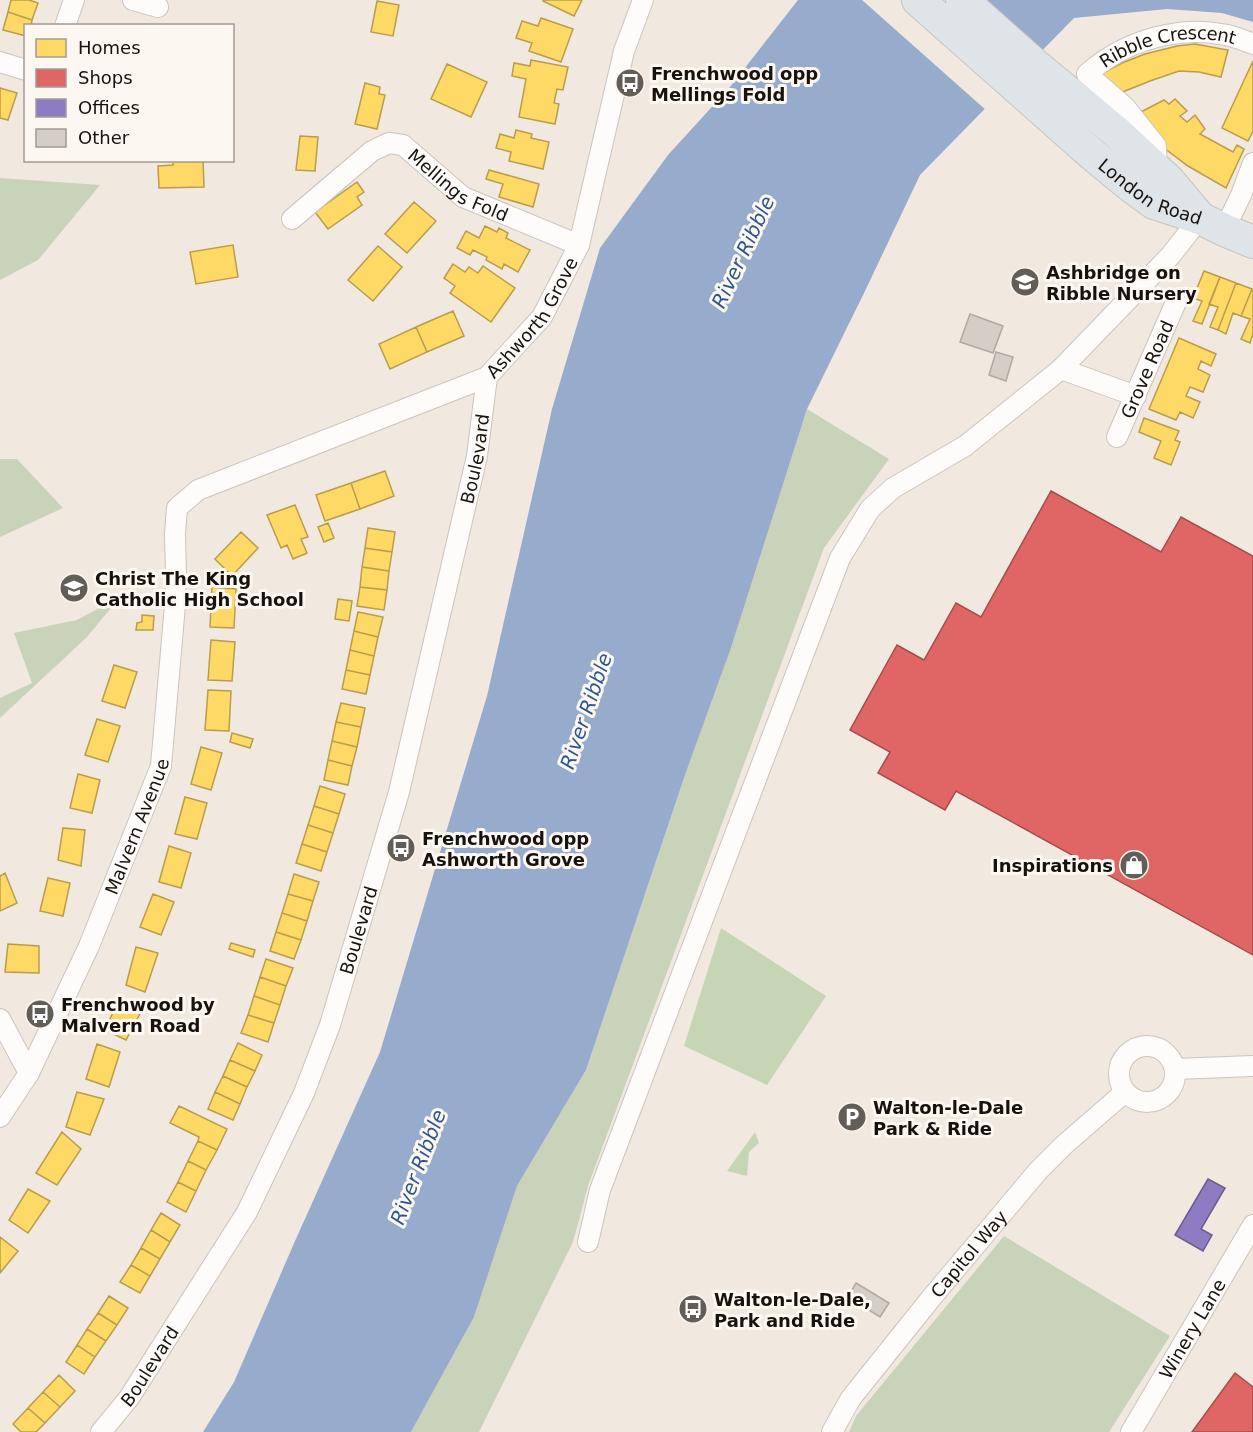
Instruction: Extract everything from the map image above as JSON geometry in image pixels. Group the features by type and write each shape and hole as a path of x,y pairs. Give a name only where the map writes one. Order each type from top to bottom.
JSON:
{"highway":[{"path":"918,0 1024,74"},
{"path":"962,0 1024,74"},
{"name":"London Road","path":"1024,74 1115,131 1212,224"},
{"name":"London Road","path":"1024,74 1102,162 1154,203 1212,224"},
{"path":"1212,224 1253,242"}],"street":[{"path":"66,24 74,0"},
{"path":"133,0 158,7"},
{"name":"Ashworth Grove","path":"177,508 198,490 487,377 542,317 579,245 624,51 643,0"},
{"name":"Ribble Crescent","path":"1157,171 1156,146 1125,107 1087,74 1099,63 1130,46 1167,35 1205,32 1223,34 1253,44"},
{"path":"0,62 24,69"},
{"name":"Mellings Fold","path":"292,219 372,151 389,143 404,145 463,197 579,245"},
{"path":"588,1242 600,1190 840,558 870,509 893,488 965,446 1062,369 1171,255 1212,224 1240,195 1253,163"},
{"name":"Grove Road","path":"1117,437 1176,302"},
{"path":"1062,369 1136,396"},
{"name":"Boulevard","path":"101,1432 129,1398 247,1212 304,1093 330,1025 399,792 477,456 487,377"},
{"name":"Malvern Avenue","path":"0,1118 29,1073 89,946 161,766 175,605 177,508"},
{"path":"0,1020 29,1073"},
{"path":"1147,1046 1163,1051 1171,1059 1175,1069 1173,1086 1167,1095 1157,1101 1146,1103 1130,1098 1119,1079 1119,1068 1123,1058 1136,1048 1147,1046"},
{"path":"1175,1069 1253,1066"},
{"name":"Capitol Way","path":"832,1432 851,1398 1038,1171 1125,1092"},
{"name":"Winery Lane","path":"1131,1432 1253,1225"}],"green space":[{"path":"0,178 100,185 38,260 0,280"},
{"path":"807,409 889,459 824,548 588,1186 573,1242 479,1432 411,1432 474,1317 517,1186 586,1070 685,775 731,648"},
{"path":"0,459 17,459 63,508 0,537"},
{"path":"120,597 87,637 0,718 0,698 32,683 14,633 77,620"},
{"path":"721,928 826,996 767,1085 684,1046"},
{"path":"755,1132 759,1143 749,1152 747,1176 727,1171"},
{"path":"1004,1236 1170,1336 1109,1432 849,1432 856,1416"}],"water":[{"name":"River Ribble","path":"798,0 1253,0 1253,22 1222,13 1167,9 1074,18 920,175 807,409 731,648 685,775 586,1070 517,1186 474,1317 411,1432 203,1432 234,1382 380,1052 487,696 552,409 600,248 668,155 730,87"}],"pier":[{"path":"862,0 984,0 1044,53 987,111"}],"building: Homes":[{"path":"11,0 29,0 38,3 32,20 8,12"},
{"path":"544,0 582,0 574,16"},
{"path":"377,1 399,5 393,36 371,32"},
{"path":"8,12 32,20 31,24 24,24 24,35 3,30"},
{"path":"541,18 573,29 561,62 529,51 532,43 516,38 522,21 538,26"},
{"path":"1195,44 1228,50 1221,77 1199,72 1179,71 1118,95 1099,75 1145,54"},
{"path":"531,60 568,67 563,90 557,89 554,103 559,104 555,124 519,117 526,79 512,76 514,63 530,66"},
{"path":"1253,61 1253,131 1248,141 1222,128"},
{"path":"447,64 487,82 471,117 431,99"},
{"path":"365,83 380,87 379,94 385,95 377,129 355,124"},
{"path":"0,88 17,93 8,120 0,118"},
{"path":"1175,99 1187,111 1180,116 1187,122 1195,115 1205,129 1200,134 1233,152 1237,145 1244,149 1226,188 1188,166 1164,148 1135,115 1164,100 1169,104"},
{"path":"516,130 532,134 531,138 549,142 543,169 509,161 511,152 496,148 500,134 514,138"},
{"path":"300,136 318,137 315,171 296,170"},
{"path":"173,162 203,162 204,187 159,188 158,166 173,165"},
{"path":"489,170 539,184 533,207 499,197 503,184 486,179"},
{"path":"357,182 364,192 357,197 362,205 328,229 315,212"},
{"path":"414,202 436,221 407,253 385,234"},
{"path":"485,226 497,232 499,228 508,233 506,238 530,250 518,272 504,264 502,269 486,260 487,257 473,250 470,255 457,248 466,231 479,238"},
{"path":"233,245 238,277 196,284 190,252"},
{"path":"378,246 402,267 373,301 348,280"},
{"path":"453,264 465,272 469,267 478,273 483,266 515,288 491,322 450,293 455,286 444,278"},
{"path":"1204,271 1220,277 1202,324 1193,321 1202,301 1193,298"},
{"path":"1220,277 1236,283 1218,330 1210,327 1218,307 1209,304"},
{"path":"1236,283 1252,289 1241,316 1233,313 1226,334 1218,330"},
{"path":"1252,289 1253,334 1250,343 1241,339 1250,319 1241,316"},
{"path":"453,311 464,336 427,352 416,327"},
{"path":"416,327 427,352 390,369 379,344"},
{"path":"1179,338 1216,354 1211,366 1201,361 1198,369 1210,375 1203,392 1190,387 1186,396 1200,402 1193,418 1180,412 1176,420 1149,409"},
{"path":"1144,418 1179,431 1175,440 1180,442 1171,465 1154,458 1161,441 1139,432"},
{"path":"385,471 394,496 360,509 351,483"},
{"path":"351,483 360,509 325,521 316,495"},
{"path":"295,505 308,537 301,539 307,553 293,559 287,545 281,548 267,515"},
{"path":"328,523 334,538 324,542 318,527"},
{"path":"368,528 395,532 392,552 365,548"},
{"path":"241,532 258,548 232,576 215,559"},
{"path":"365,548 392,552 389,571 362,567"},
{"path":"362,567 389,571 387,590 360,587"},
{"path":"212,587 236,589 234,628 210,627"},
{"path":"360,587 387,590 384,610 357,606"},
{"path":"338,599 352,601 349,621 335,619"},
{"path":"358,612 383,617 378,637 354,631"},
{"path":"142,615 154,616 153,630 136,630 137,623 142,622"},
{"path":"354,631 378,637 374,656 350,650"},
{"path":"211,640 235,642 232,681 208,680"},
{"path":"350,650 374,656 370,675 346,670"},
{"path":"114,665 137,672 125,708 102,701"},
{"path":"346,670 370,675 366,694 342,689"},
{"path":"208,690 231,691 229,731 205,730"},
{"path":"341,703 365,708 361,727 336,722"},
{"path":"97,719 120,726 108,762 85,755"},
{"path":"336,722 361,727 357,747 332,741"},
{"path":"232,733 253,739 250,748 230,742"},
{"path":"332,741 357,747 352,766 328,760"},
{"path":"201,747 222,753 211,790 191,784"},
{"path":"328,760 352,766 348,785 324,780"},
{"path":"78,774 100,780 92,813 70,808"},
{"path":"320,786 345,794 339,814 314,806"},
{"path":"185,797 207,803 197,839 175,834"},
{"path":"314,806 339,814 333,833 308,825"},
{"path":"308,825 333,833 327,852 302,844"},
{"path":"63,828 85,830 81,866 58,860"},
{"path":"302,844 327,852 321,871 296,863"},
{"path":"169,846 191,853 181,888 159,882"},
{"path":"5,873 17,903 0,911 0,876"},
{"path":"294,874 319,882 313,901 288,894"},
{"path":"48,878 70,883 63,916 40,911"},
{"path":"153,894 174,902 161,935 140,927"},
{"path":"288,894 313,901 307,921 282,913"},
{"path":"282,913 307,921 301,940 276,932"},
{"path":"276,932 301,940 294,959 270,951"},
{"path":"231,943 255,950 253,957 229,949"},
{"path":"8,944 39,946 39,973 5,972"},
{"path":"136,947 158,953 145,992 126,985"},
{"path":"266,959 293,968 286,986 260,977"},
{"path":"260,977 286,986 280,1005 254,996"},
{"path":"254,996 280,1005 274,1023 248,1015"},
{"path":"120,997 142,1010 126,1040 105,1030"},
{"path":"248,1015 274,1023 268,1042 241,1033"},
{"path":"238,1043 262,1055 255,1071 230,1060"},
{"path":"97,1044 120,1052 109,1087 86,1079"},
{"path":"230,1060 255,1071 247,1087 223,1076"},
{"path":"223,1076 247,1087 240,1104 215,1092"},
{"path":"77,1092 104,1099 90,1135 66,1127"},
{"path":"215,1092 240,1104 233,1120 208,1109"},
{"path":"179,1106 227,1129 217,1150 198,1141 199,1137 170,1123"},
{"path":"62,1132 81,1149 57,1185 36,1173"},
{"path":"198,1141 217,1150 206,1170 188,1161"},
{"path":"188,1161 206,1170 196,1191 178,1182"},
{"path":"178,1182 196,1191 186,1212 167,1202"},
{"path":"28,1189 50,1201 28,1233 9,1220"},
{"path":"161,1213 180,1225 170,1242 151,1230"},
{"path":"151,1230 170,1242 160,1259 141,1248"},
{"path":"0,1237 18,1251 0,1273"},
{"path":"141,1248 160,1259 150,1276 131,1265"},
{"path":"131,1265 150,1276 140,1293 120,1282"},
{"path":"109,1296 128,1308 117,1325 98,1313"},
{"path":"98,1313 117,1325 106,1341 87,1329"},
{"path":"87,1329 106,1341 95,1357 77,1345"},
{"path":"77,1345 95,1357 84,1374 66,1362"},
{"path":"59,1375 75,1391 60,1407 43,1392"},
{"path":"43,1392 60,1407 45,1423 28,1408"},
{"path":"28,1408 45,1423 36,1432 21,1432 13,1424"}],"building: Shops":[{"path":"1051,491 1161,552 1181,517 1253,556 1253,955 956,791 945,810 878,773 890,752 850,730 897,645 924,660 956,603 981,617"},
{"path":"1235,1373 1253,1387 1253,1432 1192,1432"}],"building: Offices":[{"path":"1208,1179 1225,1188 1201,1229 1212,1235 1203,1251 1175,1235"}],"building: Other":[{"path":"970,314 1003,326 993,353 960,342"},
{"path":"996,352 1013,357 1006,381 989,375"},
{"path":"856,1283 889,1303 880,1317 848,1297"}],"place":[{"name":"Frenchwood opp Mellings Fold","path":"630,83"},
{"name":"Ashbridge on Ribble Nursery","path":"1025,282"},
{"name":"Christ The King Catholic High School","path":"74,588"},
{"name":"Frenchwood opp Ashworth Grove","path":"401,848"},
{"name":"Inspirations","path":"1134,865"},
{"name":"Frenchwood by Malvern Road","path":"40,1014"},
{"name":"Walton-le-Dale Park & Ride","path":"852,1117"},
{"name":"Walton-le-Dale, Park and Ride","path":"693,1309"}]}
